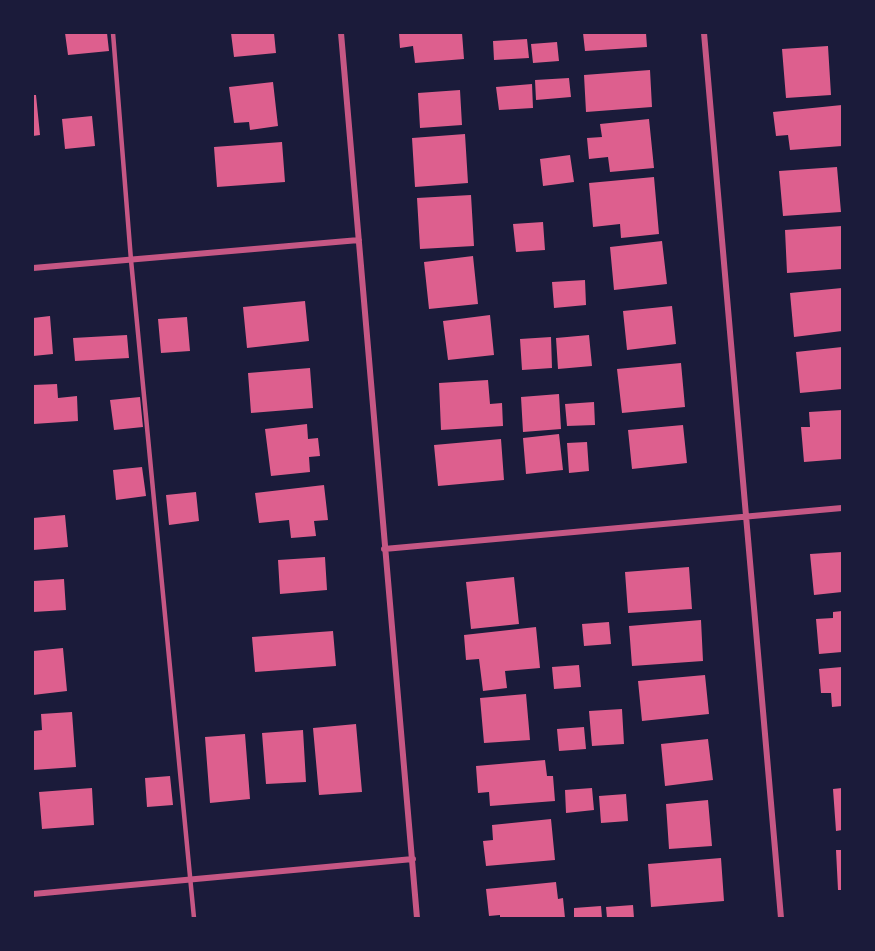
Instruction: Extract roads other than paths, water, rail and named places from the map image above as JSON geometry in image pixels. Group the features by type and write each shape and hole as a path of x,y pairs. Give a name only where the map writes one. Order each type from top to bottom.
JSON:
{"street":[{"path":"341,33 417,918"},
{"path":"704,33 781,918"},
{"path":"33,268 359,240"},
{"path":"384,549 842,508"},
{"path":"33,894 412,859"}],"lane":[{"path":"113,33 131,260 194,918"}]}
